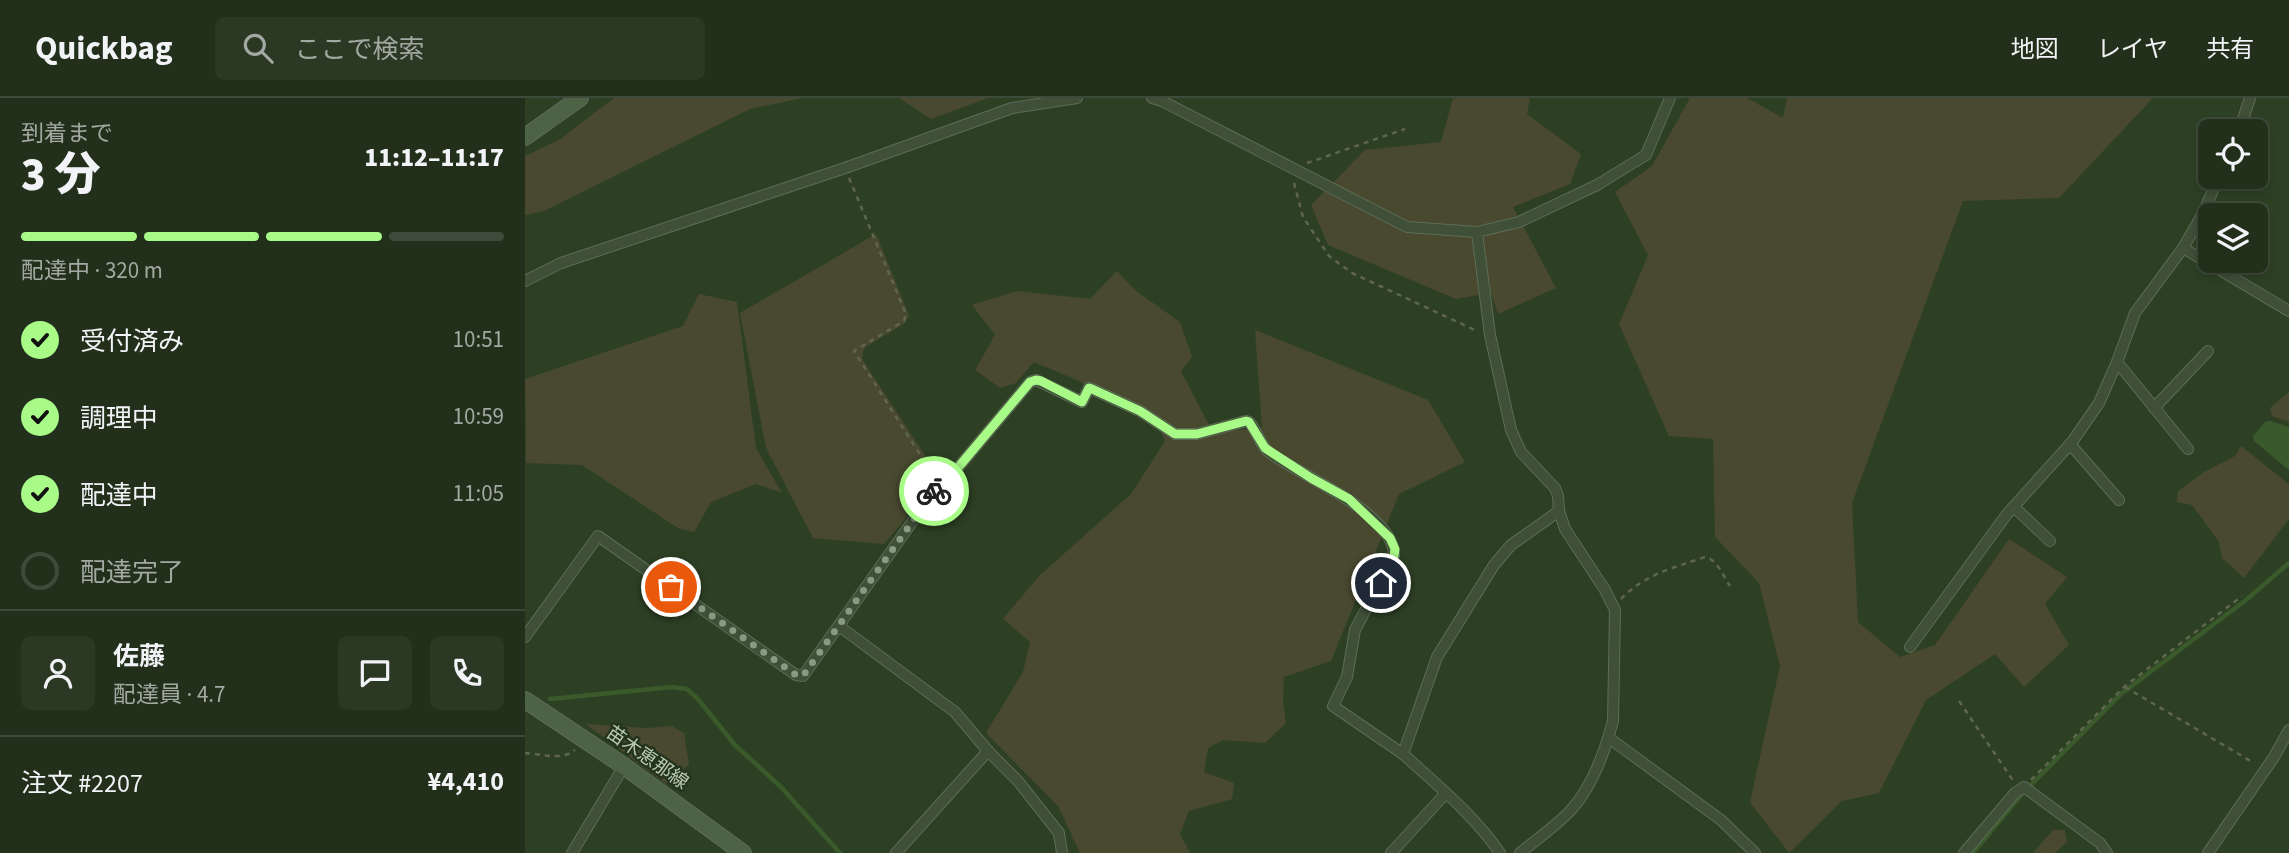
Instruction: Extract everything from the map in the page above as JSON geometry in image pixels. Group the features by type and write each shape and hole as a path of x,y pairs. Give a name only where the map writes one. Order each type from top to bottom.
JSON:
{"main road":[{"path":"525,137 580,98"},
{"name":"苗木恵那線","path":"525,700 624,766 743,853"}],"street":[{"path":"525,281 561,263 845,168 1012,108 1077,98"},
{"path":"1152,98 1407,227 1476,232 1519,222 1597,185 1646,155 1670,98"},
{"path":"2243,119 2250,98"},
{"path":"1910,647 2014,507 2070,444 2098,403 2135,313 2183,248 2214,189"},
{"path":"1476,232 1490,335 1516,442 1521,452 1555,488 1565,529 1613,606 1616,623 1613,721 1609,738 1586,790 1571,810 1520,853"},
{"path":"2183,248 2289,311"},
{"path":"2154,408 2208,351"},
{"path":"2117,362 2188,449"},
{"path":"525,637 598,536 796,675 803,676 939,484 951,476 1030,382 1036,380 1082,402 1089,388 1092,389 1140,411 1175,434 1197,434 1246,421 1265,448 1349,499 1390,538 1395,549 1394,556 1355,630 1347,677 1333,706 1403,754 1489,836 1500,853"},
{"path":"2070,444 2119,500"},
{"path":"2014,507 2050,541"},
{"path":"1403,754 1437,657 1494,565 1511,545 1559,511"},
{"path":"839,626 955,712 1018,782 1059,833 1062,853"},
{"path":"2208,853 2289,730"},
{"path":"1609,738 1721,820 1755,853"},
{"path":"896,853 988,751"},
{"path":"572,853 624,766"},
{"path":"1964,853 2022,789 2100,843 2107,853"},
{"path":"1391,853 1446,793"}],"path":[{"path":"1405,129 1291,169 1303,217 1329,256 1352,273 1490,335"},
{"path":"845,168 906,317 854,351 939,484"},
{"path":"1613,606 1648,577 1705,557 1715,563 1730,586"},
{"path":"1959,701 2022,789 2125,687 2242,596"},
{"path":"2125,687 2265,770"},
{"path":"525,752 569,755 583,738"}],"shaded area":[{"path":"614,98 802,98 750,109 544,211 525,215 525,156 559,140"},
{"path":"899,98 988,98 931,119"},
{"path":"1453,98 1530,98 1527,114 1581,154 1570,184 1513,207 1556,288 1498,314 1491,293 1456,299 1328,245 1311,205 1365,150 1441,142"},
{"path":"1690,98 1747,98 1783,118 1787,98 2153,98 2059,198 1963,201 1852,503 1858,622 1900,657 1935,645 2009,539 2067,577 2045,604 2069,645 2024,687 1995,654 1926,700 1879,793 1842,801 1789,853 1750,802 1780,666 1759,583 1715,537 1713,439 1669,436 1619,324 1648,255 1615,192 1652,166"},
{"path":"876,234 909,315 905,323 864,348 862,359 926,457 905,519 884,544 813,538 766,448 740,313"},
{"path":"1117,271 1136,291 1180,322 1192,357 1181,371 1213,433 1262,427 1255,330 1428,400 1465,462 1399,494 1331,661 1284,677 1286,723 1265,743 1223,740 1208,748 1204,772 1234,783 1232,799 1189,811 1180,834 1190,853 1080,853 1058,806 986,733 1023,672 1030,642 1003,619 1039,576 1131,494 1165,441 1160,430 1079,381 1034,362 1016,383 1000,388 975,370 995,335 972,305 1017,291 1090,299"},
{"path":"699,294 737,302 756,448 782,493 756,484 711,502 694,532 678,528 582,465 526,463 525,379 683,326"},
{"path":"2289,392 2289,422 2272,416 2270,408"},
{"path":"2265,422 2289,427 2289,470 2254,441 2253,436"},
{"path":"2241,446 2289,484 2289,519 2244,578 2222,558 2219,542 2192,505 2177,502 2178,491 2204,472 2235,456"},
{"path":"586,724 647,728 672,726 684,733 689,764 667,785"},
{"path":"2053,830 2065,830 2067,842 2055,853 2033,853"}],"waterway":[{"path":"1973,853 2021,795 2121,694 2246,600 2289,563"},
{"path":"550,699 672,687 687,689 735,745 781,787 840,853"}],"way so far":[{"path":"671,587 796,675 803,676 934,491"}],"route":[{"path":"934,491 951,476 1030,382 1041,381 1082,402 1089,388 1140,411 1175,434 1197,434 1246,421 1252,424 1260,442 1272,454 1349,499 1390,538 1395,549 1394,556 1381,583"}]}
